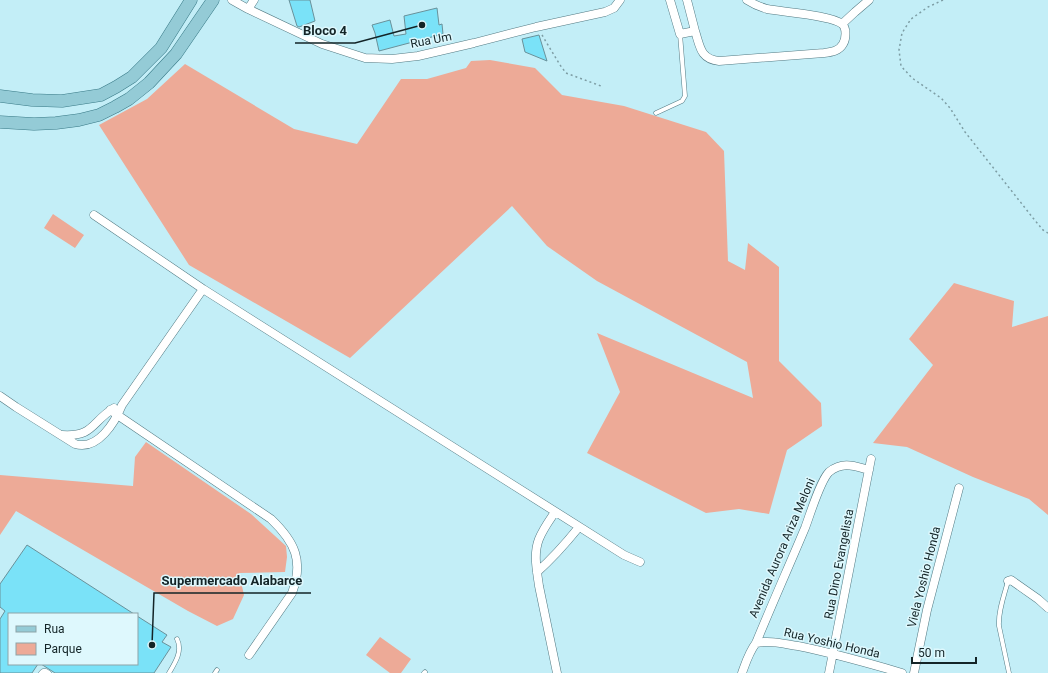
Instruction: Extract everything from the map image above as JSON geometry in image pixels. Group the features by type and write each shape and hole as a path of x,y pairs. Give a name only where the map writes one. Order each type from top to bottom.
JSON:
{"main road":[{"path":"0,96 32,100 62,100 102,95 132,77 161,48 191,0"},
{"path":"0,122 34,124 56,123 79,120 99,115 115,107 149,83 176,54 213,0"}],"street":[{"name":"Rua Um","path":"232,0 322,44 365,58 392,59 418,56 536,27 605,12 614,8 620,0"},
{"path":"248,9 254,0"},
{"path":"670,0 680,34 695,31"},
{"path":"687,0 703,54 712,60 719,61 824,53 837,50 841,47 845,39 845,28 842,24 833,19 767,9 747,0"},
{"path":"842,24 869,0"},
{"path":"94,215 203,289 579,527 624,555 640,562"},
{"path":"0,396 75,444 80,445 95,442 104,434 118,416 122,405 203,289"},
{"path":"62,435 83,433 90,429 110,410 122,405"},
{"path":"110,410 271,519 285,534 296,551 296,583 292,593 249,655"},
{"name":"Rua Dino Evangelista","path":"829,673 871,459"},
{"name":"Avenida Aurora Ariza Meloni","path":"742,673 805,527 823,481 828,473 842,465 850,465 869,470"},
{"name":"Viela Yoshio Honda","path":"914,673 958,488"},
{"path":"555,512 539,540 536,556 537,572 557,673"},
{"path":"537,572 566,545 579,527"},
{"path":"1008,581 1011,580 1023,588 1048,608"},
{"name":"Rua Yoshio Honda","path":"756,643 764,641 772,642 833,654 902,673"}],"lane":[{"path":"656,113 682,101 685,96 680,34"},
{"path":"1008,581 1000,610 999,626 1009,673"},
{"path":"169,673 179,654 177,639"},
{"path":"41,673 43,671 49,673"}],"path":[{"path":"943,0 928,6 911,18 902,33 899,50 901,66 912,78 947,104 965,132 1038,224 1048,233"},
{"path":"536,27 566,72 601,86"}],"green space":[{"path":"490,60 535,68 562,95 624,106 706,132 724,151 728,261 745,270 748,243 779,267 779,361 821,403 822,426 787,450 769,514 739,509 706,513 587,453 620,392 597,333 753,398 747,362 597,281 547,246 512,206 350,358 189,265 99,125 147,99 185,64 294,129 357,144 401,79 427,79 466,68 471,61"},
{"path":"53,214 84,235 75,248 44,228"},
{"path":"954,283 1014,301 1012,327 1048,316 1048,515 1029,499 973,477 907,447 873,443 933,365 909,339"},
{"path":"146,442 251,514 286,546 287,557 285,572 239,573 244,595 233,619 217,626 188,611 16,511 0,535 0,475 133,486 135,457"},
{"path":"380,637 411,659 401,673 390,673 366,655"}],"building":[{"path":"289,0 310,0 315,21 299,27 297,26"},
{"path":"437,8 439,25 442,24 443,34 379,51 372,25 390,20 394,36 406,34 404,16"},
{"path":"539,35 547,61 525,52 522,39"},
{"path":"27,545 132,613 8,613 8,665 37,665 32,673 0,673 0,619 5,611 0,607 0,584"},
{"path":"138,617 167,635 162,642 171,647 154,673 55,673 43,665 138,665"}],"place":[{"name":"Bloco 4","path":"422,25"},
{"name":"Supermercado Alabarce","path":"152,645"}]}
